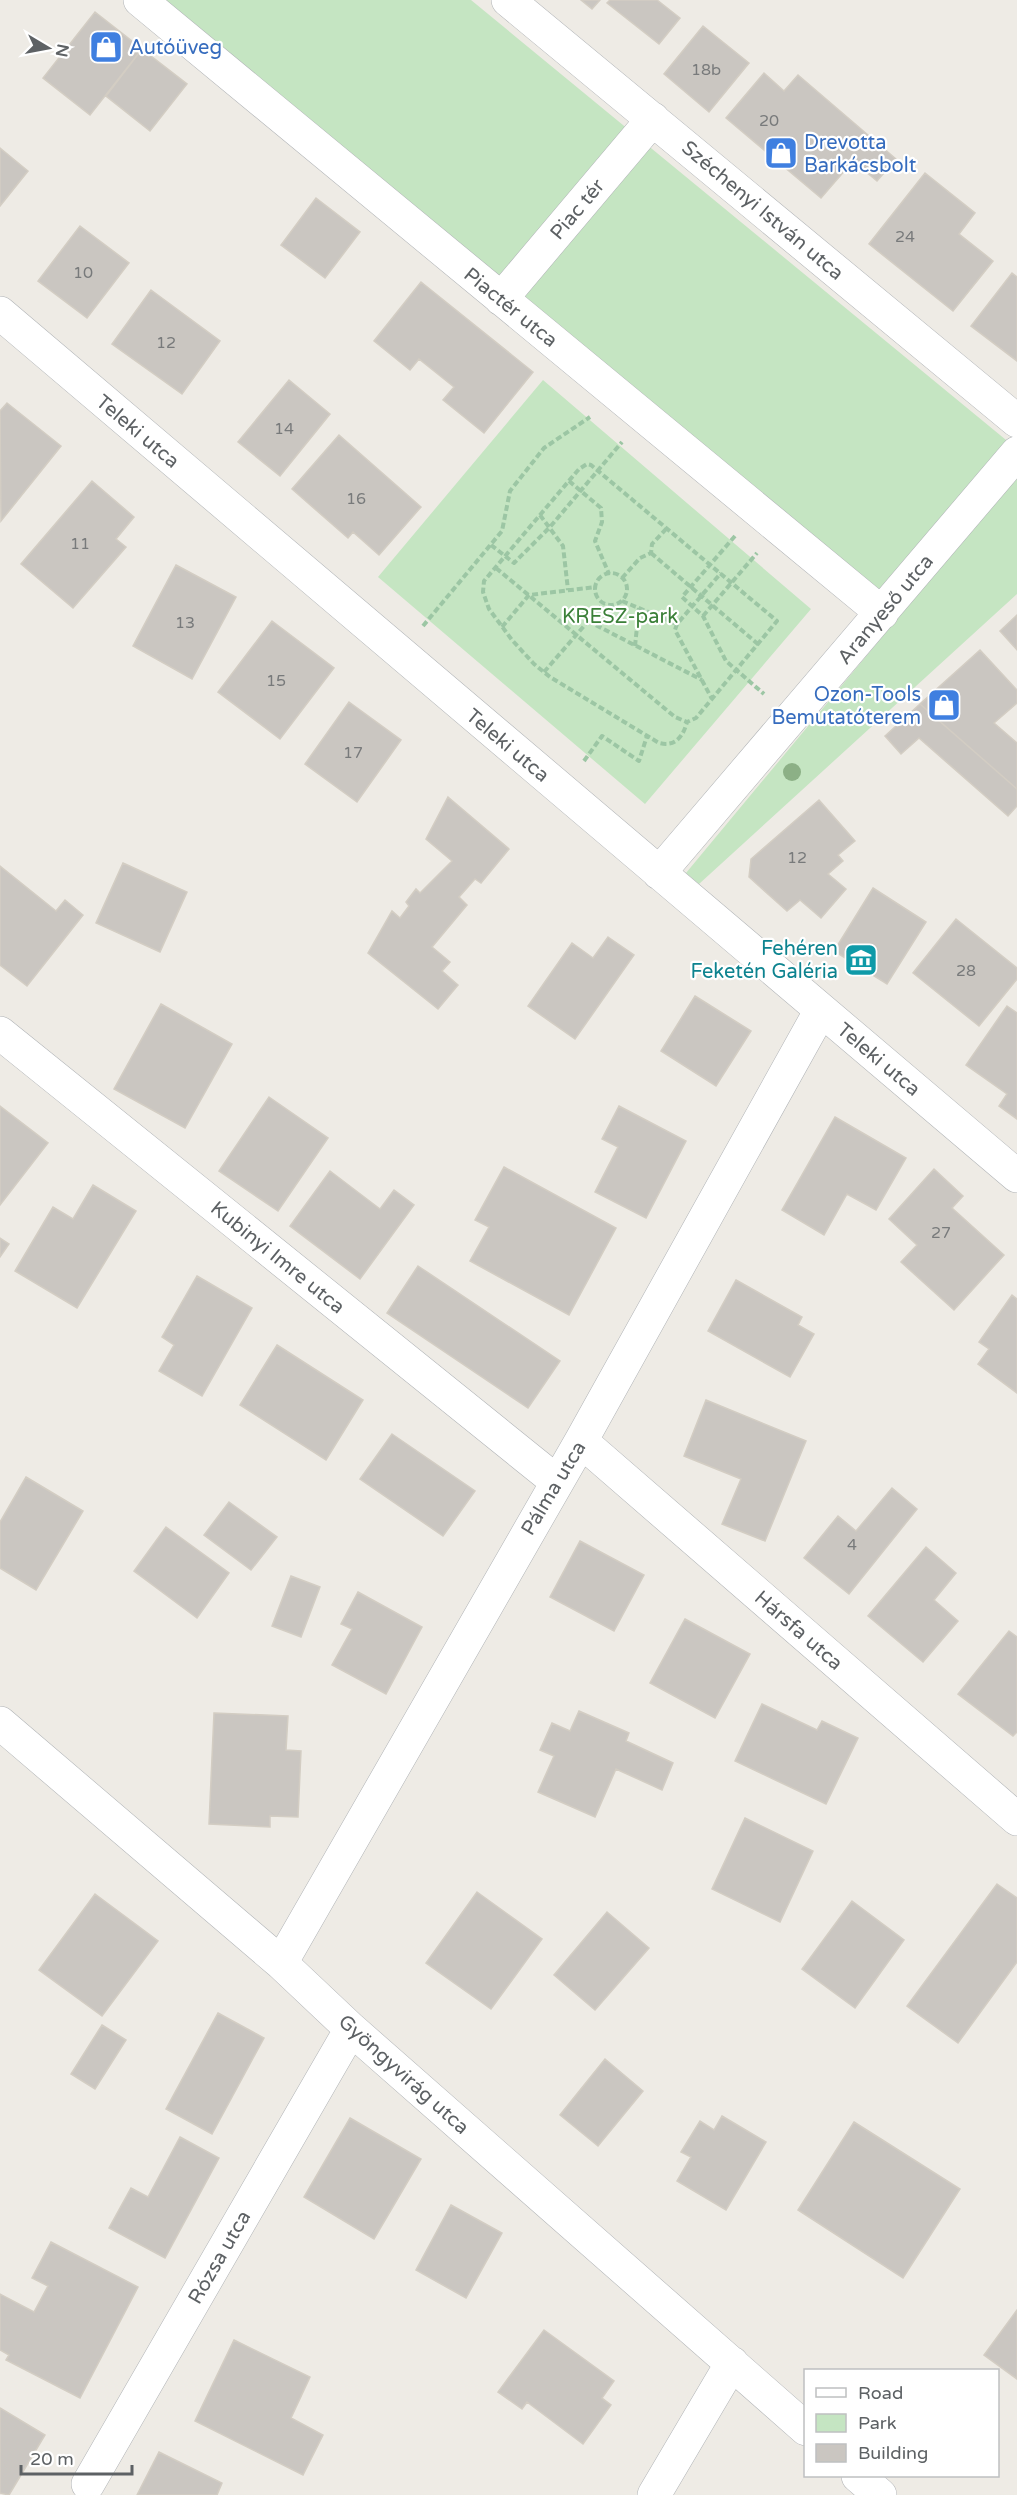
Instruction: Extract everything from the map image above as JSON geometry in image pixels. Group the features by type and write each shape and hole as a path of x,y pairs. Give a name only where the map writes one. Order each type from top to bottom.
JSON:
{"street":[{"name":"Piactér utca","path":"140,0 882,613"},
{"name":"Széchenyi István utca","path":"508,0 1017,421"},
{"name":"Piac tér","path":"501,299 652,119"},
{"name":"Teleki utca","path":"0,313 399,654 1017,1176"},
{"name":"Aranyeső utca","path":"659,873 1017,453"},
{"name":"Pálma utca","path":"281,1963 581,1441 821,1010"},
{"name":"Kubinyi Imre utca","path":"0,1033 556,1481"},
{"name":"Hársfa utca","path":"581,1441 1017,1819"},
{"name":"Gyöngyvirág utca","path":"0,1723 281,1963 351,2029 804,2426"},
{"name":"Rózsa utca","path":"88,2484 351,2029"},
{"path":"654,2495 732,2363"},
{"path":"860,2477 880,2495"}],"path":[{"path":"491,545 514,563 550,527 598,471 632,406"},
{"path":"399,654 502,531 510,491 544,448 632,406"},
{"path":"496,568 675,717 687,722 696,718 777,621 598,471 587,464 569,481 484,581 483,592 489,609 502,627 544,672 659,743 667,745 675,742 684,733 687,722"},
{"path":"569,481 602,508 602,522 595,542 609,574"},
{"path":"540,515 563,546 568,590"},
{"path":"768,519 710,564 682,597 703,616 722,656 792,717"},
{"path":"703,616 732,582 768,519"},
{"path":"651,553 652,544 667,528"},
{"path":"622,578 640,558 651,553"},
{"path":"651,553 759,645"},
{"path":"712,699 675,630 677,624 721,573"},
{"path":"622,601 627,588 622,578 609,574 598,580 597,596 604,603 610,605 622,601 677,624"},
{"path":"502,627 529,595 596,587"},
{"path":"544,672 604,603"},
{"path":"635,646 639,608"},
{"path":"588,621 702,680"},
{"path":"560,789 602,736 639,761 647,736"}],"green space":[{"path":"162,0 471,0 1017,449 1017,594 699,884 686,873 902,613"},
{"name":"KRESZ-park","path":"543,380 811,609 645,804 378,577"}],"building":[{"path":"581,0 600,0 592,9"},
{"path":"610,0 657,0 680,18 659,44 607,3"},
{"path":"95,12 142,49 90,115 43,78"},
{"path":"703,26 749,63 709,112 664,74"},
{"path":"142,49 187,84 150,131 106,96"},
{"path":"764,73 784,91 798,75 896,159 877,181 853,161 821,198 726,118"},
{"path":"0,148 28,171 0,206"},
{"path":"925,173 975,213 959,234 993,261 953,311 869,244"},
{"path":"316,198 360,232 325,278 281,245"},
{"path":"80,226 129,263 87,318 38,281"},
{"path":"1012,273 1017,277 1017,361 971,326"},
{"path":"421,282 533,372 484,433 443,400 454,387 419,359 410,370 374,341"},
{"path":"151,290 220,341 182,394 112,344"},
{"path":"289,380 330,414 280,476 238,442"},
{"path":"7,403 61,446 1,521 0,411"},
{"path":"339,435 421,507 379,555 353,532 348,538 292,489"},
{"path":"92,481 134,517 116,539 126,547 73,608 21,564"},
{"path":"176,565 236,597 192,679 133,646"},
{"path":"1017,615 1017,650 1000,631"},
{"path":"272,621 334,668 280,739 218,692"},
{"path":"980,650 1017,690 1017,703 994,723 1017,743 1017,789 920,704"},
{"path":"349,702 401,740 357,802 305,764"},
{"path":"920,704 1017,789 1017,806 1008,816 919,738 901,754 885,736"},
{"path":"448,797 509,849 481,883 475,879 459,897 467,905 432,947 450,962 442,971 458,985 438,1009 368,953 392,911 400,918 409,906 406,902 416,889 420,893 452,861 426,839"},
{"path":"819,800 855,841 838,855 843,861 828,874 846,889 821,918 800,900 787,911 749,877 751,859"},
{"path":"123,863 187,892 160,952 96,923"},
{"path":"0,866 56,911 65,900 83,915 27,986 0,965"},
{"path":"873,888 926,922 887,984 834,951"},
{"path":"956,919 1017,968 1017,979 979,1026 913,973"},
{"path":"608,937 634,955 575,1039 528,1006 572,943 593,958"},
{"path":"695,996 751,1031 716,1086 661,1051"},
{"path":"161,1004 232,1044 185,1128 114,1089"},
{"path":"1007,1006 1017,1013 1017,1119 999,1106 1007,1094 966,1065"},
{"path":"269,1097 328,1138 278,1211 219,1171"},
{"path":"0,1106 48,1143 0,1205"},
{"path":"619,1106 686,1141 646,1218 595,1192 618,1147 602,1139"},
{"path":"835,1117 906,1158 876,1210 847,1194 824,1235 782,1210"},
{"path":"504,1167 616,1228 569,1315 470,1261 489,1227 475,1220"},
{"path":"934,1169 963,1196 952,1208 1004,1255 954,1310 901,1262 917,1245 889,1219"},
{"path":"330,1171 380,1209 394,1190 414,1205 360,1279 290,1226"},
{"path":"93,1185 136,1211 77,1308 15,1271 53,1207 73,1219"},
{"path":"0,1238 9,1244 0,1257"},
{"path":"418,1266 560,1361 528,1408 387,1313"},
{"path":"197,1276 252,1308 202,1396 159,1371 174,1345 162,1337"},
{"path":"736,1280 802,1317 798,1325 814,1334 790,1377 708,1331"},
{"path":"1012,1295 1017,1299 1017,1393 978,1364 989,1349 979,1342"},
{"path":"277,1345 363,1400 326,1460 240,1405"},
{"path":"706,1400 806,1441 765,1541 722,1524 741,1479 684,1456"},
{"path":"392,1434 475,1491 443,1536 360,1479"},
{"path":"26,1477 83,1511 36,1590 0,1568 0,1522"},
{"path":"892,1488 917,1509 849,1594 804,1558 838,1516 856,1531"},
{"path":"229,1502 277,1537 251,1570 204,1535"},
{"path":"166,1527 229,1573 197,1618 134,1571"},
{"path":"580,1541 644,1575 614,1631 550,1597"},
{"path":"926,1547 956,1573 934,1600 958,1621 923,1662 868,1616"},
{"path":"291,1576 320,1587 301,1637 272,1626"},
{"path":"358,1592 422,1627 386,1694 332,1665 352,1629 341,1624"},
{"path":"685,1619 750,1654 715,1718 650,1683"},
{"path":"1009,1631 1017,1637 1017,1732 1013,1736 958,1694"},
{"path":"762,1704 817,1730 822,1721 858,1738 826,1804 735,1761"},
{"path":"579,1711 629,1733 626,1741 673,1763 662,1790 616,1769 595,1817 538,1792 554,1756 540,1750 552,1723 570,1731"},
{"path":"214,1713 288,1716 286,1750 301,1751 298,1817 270,1816 270,1827 209,1824"},
{"path":"745,1818 813,1851 780,1922 712,1889"},
{"path":"997,1884 1017,1898 1017,1962 958,2043 907,2006"},
{"path":"477,1892 542,1939 491,2009 426,1963"},
{"path":"95,1894 158,1941 102,2016 39,1970"},
{"path":"852,1901 904,1940 855,2008 802,1969"},
{"path":"607,1912 649,1948 595,2010 554,1975"},
{"path":"218,2013 264,2038 212,2134 166,2109"},
{"path":"102,2025 126,2040 95,2089 71,2074"},
{"path":"605,2059 643,2091 598,2146 560,2115"},
{"path":"722,2116 766,2142 726,2210 677,2181 691,2157 681,2152 700,2121 714,2130"},
{"path":"350,2118 421,2159 374,2239 304,2197"},
{"path":"854,2122 960,2189 903,2278 798,2210"},
{"path":"180,2137 219,2158 165,2258 109,2228 131,2188 148,2197"},
{"path":"451,2205 502,2233 466,2298 416,2270"},
{"path":"51,2242 138,2287 80,2398 6,2360 9,2355 0,2350 0,2294 34,2312 48,2286 32,2278"},
{"path":"1017,2310 1017,2379 984,2355"},
{"path":"544,2330 614,2381 602,2398 611,2405 583,2444 527,2402 522,2409 498,2392"},
{"path":"234,2340 310,2377 291,2418 323,2435 303,2475 195,2421"},
{"path":"0,2408 45,2435 9,2495 0,2493"},
{"path":"159,2452 222,2483 217,2495 137,2495"}],"place":[{"name":"Autóüveg","path":"106,47"},
{"name":"Drevotta Barkácsbolt","path":"781,153"},
{"name":"Ozon-Tools Bemutatóterem","path":"944,705"},
{"name":"Fehéren Feketén Galéria","path":"861,960"}]}
